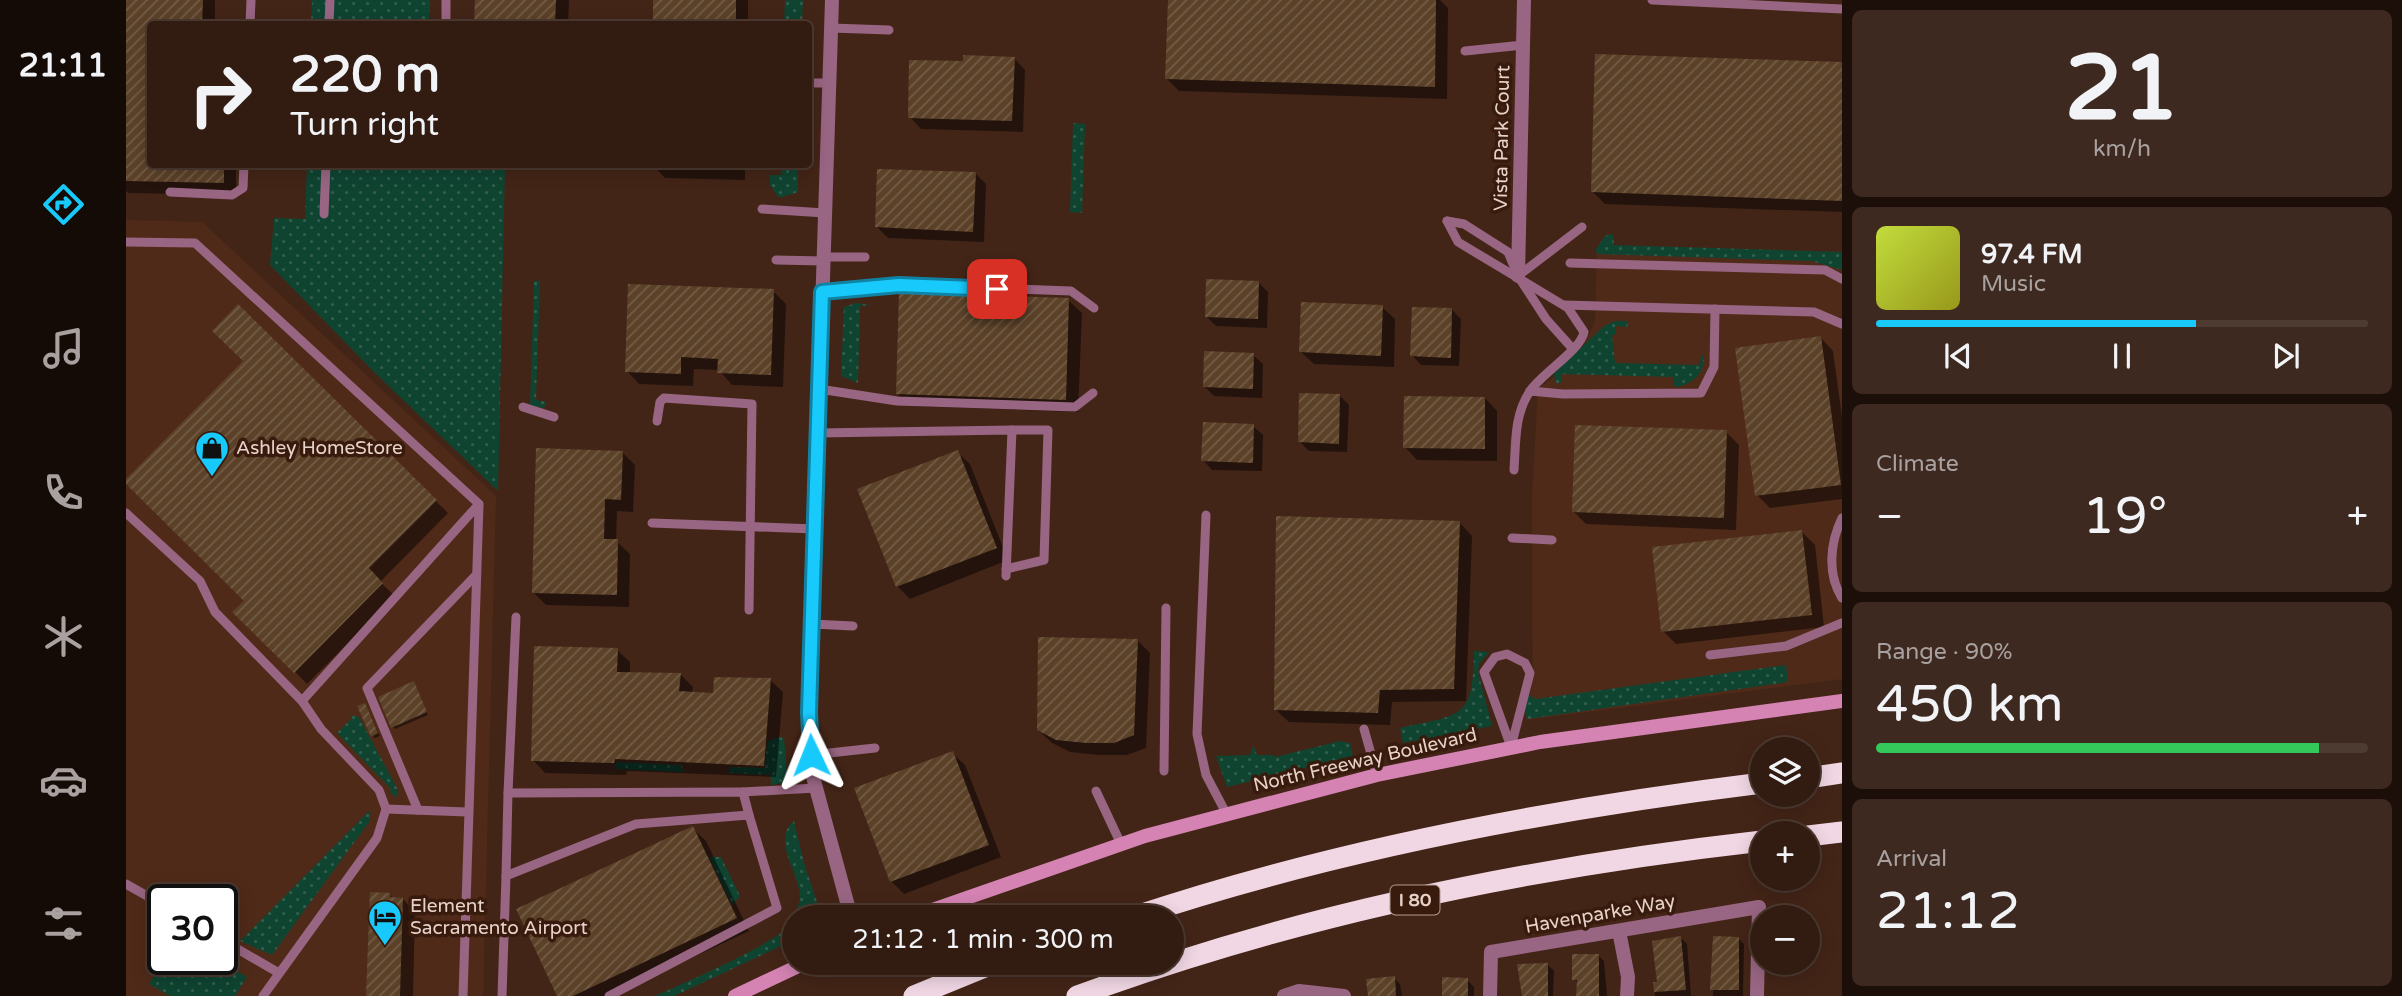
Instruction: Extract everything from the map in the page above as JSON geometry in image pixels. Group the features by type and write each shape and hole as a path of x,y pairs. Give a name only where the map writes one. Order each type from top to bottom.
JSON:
{"highway":[{"path":"1820,776 1842,773"},
{"path":"1169,905 1371,850 1560,811 1750,785"},
{"path":"1820,835 1842,832"},
{"name":"I 80","path":"1077,996 1306,925 1499,880 1696,848 1750,842"},
{"path":"914,996 966,975"}],"street":[{"path":"832,0 812,624 811,755 816,788 848,905"},
{"name":"Vista Park Court","path":"1518,276 1524,0"},
{"name":"North Freeway Boulevard","path":"946,905 1121,844 1226,813 1377,775 1511,747 1655,724 1842,701"},
{"name":"Havenparke Way","path":"1490,996 1491,952 1759,907 1757,996"},
{"path":"1619,931 1625,953 1627,996"},
{"path":"735,996 782,974"},
{"path":"1284,996 1299,991 1344,996"}],"lane":[{"path":"250,21 251,0"},
{"path":"329,21 330,0"},
{"path":"446,0 446,21"},
{"path":"1652,0 1742,2 1842,9"},
{"path":"831,28 889,30"},
{"path":"1465,51 1523,45"},
{"path":"812,83 829,83"},
{"path":"170,192 232,195 243,188 244,168"},
{"path":"324,214 326,168"},
{"path":"762,209 825,213"},
{"path":"1514,470 1517,419 1530,391 1582,341 1584,332 1579,321 1562,304 1518,276 1458,242 1447,221 1464,224 1508,252 1518,276 1549,323 1573,348"},
{"path":"1518,276 1582,227"},
{"path":"126,242 195,243 479,504 463,996"},
{"path":"776,260 865,257"},
{"path":"1570,263 1825,270 1842,279"},
{"path":"822,292 899,285 1071,291 1094,308"},
{"path":"1562,304 1814,312 1841,320"},
{"path":"1530,391 1563,394 1701,393 1714,367 1716,309"},
{"path":"820,389 897,401 1074,407 1093,393"},
{"path":"657,421 660,402 664,398 752,404 750,610"},
{"path":"523,407 554,417"},
{"path":"818,433 1012,430 1048,430 1044,561 1006,573 1012,430"},
{"path":"302,701 479,504"},
{"path":"126,513 200,581 215,612 302,701 321,729 379,790 386,809 377,838 262,996"},
{"path":"1206,515 1197,734 1206,775 1226,813"},
{"path":"1842,518 1833,537 1832,583 1842,598"},
{"path":"652,523 815,528"},
{"path":"1511,538 1552,540"},
{"path":"418,810 367,688 476,575"},
{"path":"1164,771 1166,608"},
{"path":"502,996 516,617"},
{"path":"1710,656 1786,646 1842,623"},
{"path":"812,624 853,626"},
{"path":"1507,654 1525,663 1530,673 1511,747 1484,672 1495,657 1507,654"},
{"path":"1364,729 1377,775"},
{"path":"811,755 875,748"},
{"path":"508,793 744,792 816,788"},
{"path":"1097,791 1121,844"},
{"path":"609,996 777,908 744,792"},
{"path":"386,809 467,812"},
{"path":"506,876 636,824 749,814"},
{"path":"126,884 147,896"},
{"path":"238,949 279,973"}],"shaded area":[{"path":"126,220 202,222 496,496 483,996 126,996"},
{"path":"1597,250 1842,257 1842,679 1526,720 1533,677 1532,498 1538,389 1580,357 1595,320"}],"green space":[{"path":"312,0 430,0 429,21 311,21"},
{"path":"785,0 803,0 802,21 784,21"},
{"path":"1073,123 1085,124 1082,213 1070,212"},
{"path":"307,168 505,168 498,491 376,374 270,265 274,218 305,219"},
{"path":"781,168 798,168 798,192 779,198 770,185 770,175 781,175"},
{"path":"1613,235 1614,245 1842,252 1842,270 1812,261 1597,254 1596,249 1605,236"},
{"path":"534,281 540,281 536,400 546,402 544,408 530,406"},
{"path":"856,303 870,305 860,306 858,383 841,376 844,307"},
{"path":"1615,321 1628,321 1627,327 1616,326 1615,335 1612,335 1615,363 1700,365 1701,355 1704,355 1700,372 1694,380 1678,387 1674,386 1674,377 1561,374 1561,383 1555,383 1554,373 1604,326"},
{"path":"1474,651 1489,652 1479,664 1478,672 1492,726 1403,743 1400,728 1438,720 1460,710 1471,690"},
{"path":"1786,665 1788,682 1527,719 1524,710 1529,694 1535,699"},
{"path":"350,715 359,717 398,790 396,798 390,792 391,789 337,733 352,718"},
{"path":"777,737 784,738 788,782 772,785 770,775 728,773 730,767 765,768 767,742"},
{"path":"1340,741 1350,743 1353,756 1227,787 1216,756 1250,755 1253,745 1257,755 1275,757"},
{"path":"616,762 682,765 683,772 616,769"},
{"path":"370,810 369,822 272,955 240,941"},
{"path":"794,821 818,905 798,905 799,886 786,846 788,828"},
{"path":"709,857 721,857 740,896 732,905"},
{"path":"782,932 782,946 674,996 655,996 708,972"},
{"path":"238,972 247,977 235,996 170,996 149,984 154,975 238,975"}],"building":[{"path":"126,0 203,0 202,21 147,21 147,168 224,168 224,183 126,181"},
{"path":"475,0 556,0 555,21 474,21"},
{"path":"653,0 736,0 736,21 653,21"},
{"path":"1168,0 1436,0 1435,87 1165,79"},
{"path":"1595,54 1842,62 1842,201 1591,192"},
{"path":"963,55 1015,57 1012,121 908,118 909,60 963,61"},
{"path":"877,169 976,172 973,232 875,227"},
{"path":"1206,279 1259,281 1258,319 1205,317"},
{"path":"628,284 774,289 771,375 717,373 718,359 681,357 681,374 625,372"},
{"path":"899,292 1069,298 1066,400 896,394"},
{"path":"1301,302 1383,305 1381,356 1299,352"},
{"path":"238,304 437,500 369,568 383,583 294,673 232,612 244,601 126,484 126,479 243,361 212,331"},
{"path":"1412,307 1452,308 1451,358 1410,356"},
{"path":"1821,336 1841,485 1755,496 1735,348"},
{"path":"1204,351 1254,353 1253,389 1203,387"},
{"path":"1299,393 1340,394 1339,444 1298,442"},
{"path":"1404,396 1485,397 1485,449 1403,448"},
{"path":"1203,422 1254,424 1253,463 1201,461"},
{"path":"1575,425 1727,430 1724,518 1572,512"},
{"path":"536,448 623,451 621,500 605,499 604,539 618,539 617,595 532,593"},
{"path":"958,450 997,548 896,587 857,489"},
{"path":"1276,516 1460,521 1454,689 1380,690 1378,713 1274,710"},
{"path":"1802,530 1812,615 1661,632 1652,547"},
{"path":"1038,637 1138,639 1134,735 1114,743 1086,743 1056,740 1037,730"},
{"path":"534,646 618,648 617,672 681,673 679,691 713,693 714,677 771,678 764,766 615,759 614,763 531,761"},
{"path":"414,681 427,712 391,728 378,697"},
{"path":"365,703 378,733 371,737 357,706"},
{"path":"953,751 989,845 890,882 854,788"},
{"path":"693,826 737,918 573,996 557,996 516,909"},
{"name":"Element Sacramento Airport","path":"370,892 390,893 390,897 403,898 400,996 366,996"},
{"path":"1681,936 1686,990 1654,992 1653,982 1657,982 1652,941"},
{"path":"1713,936 1739,937 1739,990 1710,990"},
{"path":"1572,954 1599,954 1599,996 1576,996 1577,980 1572,980"},
{"path":"1548,963 1548,996 1522,996 1517,964"},
{"path":"1395,976 1396,996 1368,996 1366,979"},
{"path":"1442,977 1468,978 1468,996 1442,996"}],"place":[{"name":"Ashley HomeStore","path":"212,478"},
{"name":"Element Sacramento Airport","path":"385,947"}],"route":[{"path":"811,755 809,712 822,292 899,285 997,289"}]}
